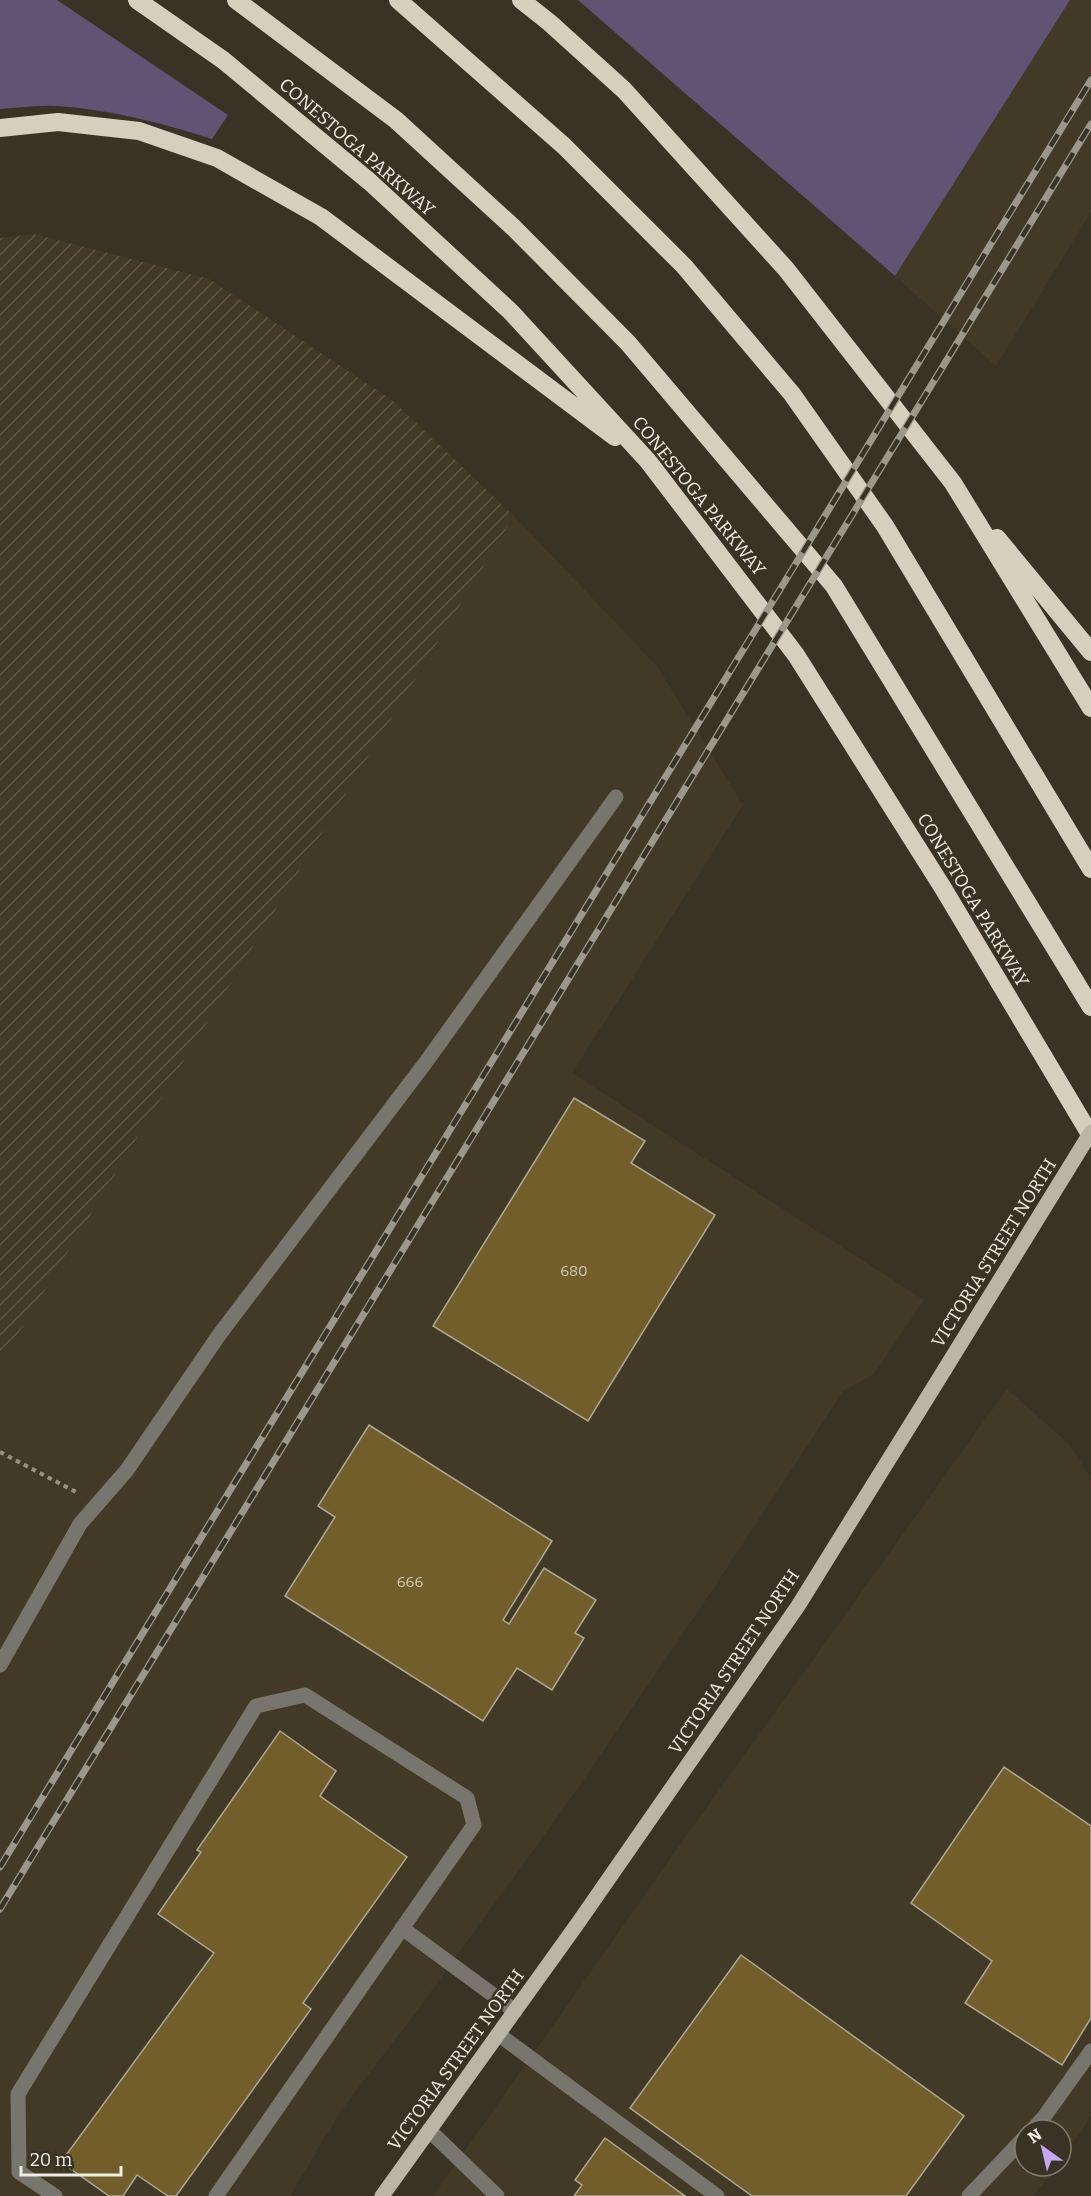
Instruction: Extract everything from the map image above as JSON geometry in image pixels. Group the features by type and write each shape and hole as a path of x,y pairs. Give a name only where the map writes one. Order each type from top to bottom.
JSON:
{"highway":[{"name":"CONESTOGA PARKWAY","path":"137,0 223,60 370,182 511,312 648,461 796,656 943,888 1091,1134"},
{"path":"236,0 396,120 514,228 628,343 834,586 1091,1007"},
{"path":"398,0 564,146 676,258 792,394 885,526 1091,869"},
{"path":"521,0 624,90 786,269 953,483 1091,652"},
{"path":"0,128 58,123 139,131 217,158 321,217 648,461"},
{"path":"953,483 1091,708"}],"main road":[{"name":"VICTORIA STREET NORTH","path":"387,2194 429,2130 798,1606 1091,1134"}],"lane":[{"path":"0,1665 80,1524 127,1470 219,1335 426,1062 616,797"},
{"path":"55,2196 19,2172 18,2094 256,1706 305,1695 467,1798 474,1825 216,2196"},
{"path":"402,1928 515,2011"},
{"path":"498,2034 717,2196"},
{"path":"1043,2118 1091,2051"},
{"path":"429,2130 497,2196"},
{"path":"969,2196 1013,2150"}],"path":[{"path":"0,1452 98,1503"}],"shaded area":[{"path":"0,0 57,0 228,115 212,139 154,122 96,110 48,106 0,109"},
{"path":"578,0 1070,0 895,276"},
{"path":"1070,0 1091,0 1091,212 996,366 895,276"},
{"path":"34,234 209,279 392,400 514,516 0,1364 0,238"},
{"path":"514,516 657,666 743,805 572,1073 924,1300 873,1375 844,1390 709,1595 571,1798 422,2004 340,2112 290,2196 0,2196 0,1364"},
{"path":"1007,1389 1069,1444 1091,1478 1091,2115 1073,2142 1073,2118 1013,2118 1013,2178 1047,2178 1034,2196 433,2196 682,1842"}],"building":[{"path":"574,1098 645,1141 631,1163 715,1215 588,1421 433,1326"},
{"path":"369,1425 552,1541 503,1620 509,1624 544,1568 596,1600 575,1633 584,1638 552,1690 517,1668 483,1721 285,1596 335,1517 318,1506"},
{"path":"280,1731 336,1771 320,1796 407,1857 303,2003 311,2009 176,2196 168,2196 137,2175 123,2196 109,2196 61,2162 214,1953 158,1914 201,1852 197,1850"},
{"path":"1004,1767 1091,1826 1091,2018 1062,2065 965,2003 992,1961 911,1903"},
{"path":"741,1955 964,2116 906,2196 752,2196 630,2108"},
{"path":"605,2138 685,2196 574,2196 582,2185 575,2180"}],"railway":[{"path":"0,1867 1091,80"},
{"path":"0,1909 1091,124"}]}
